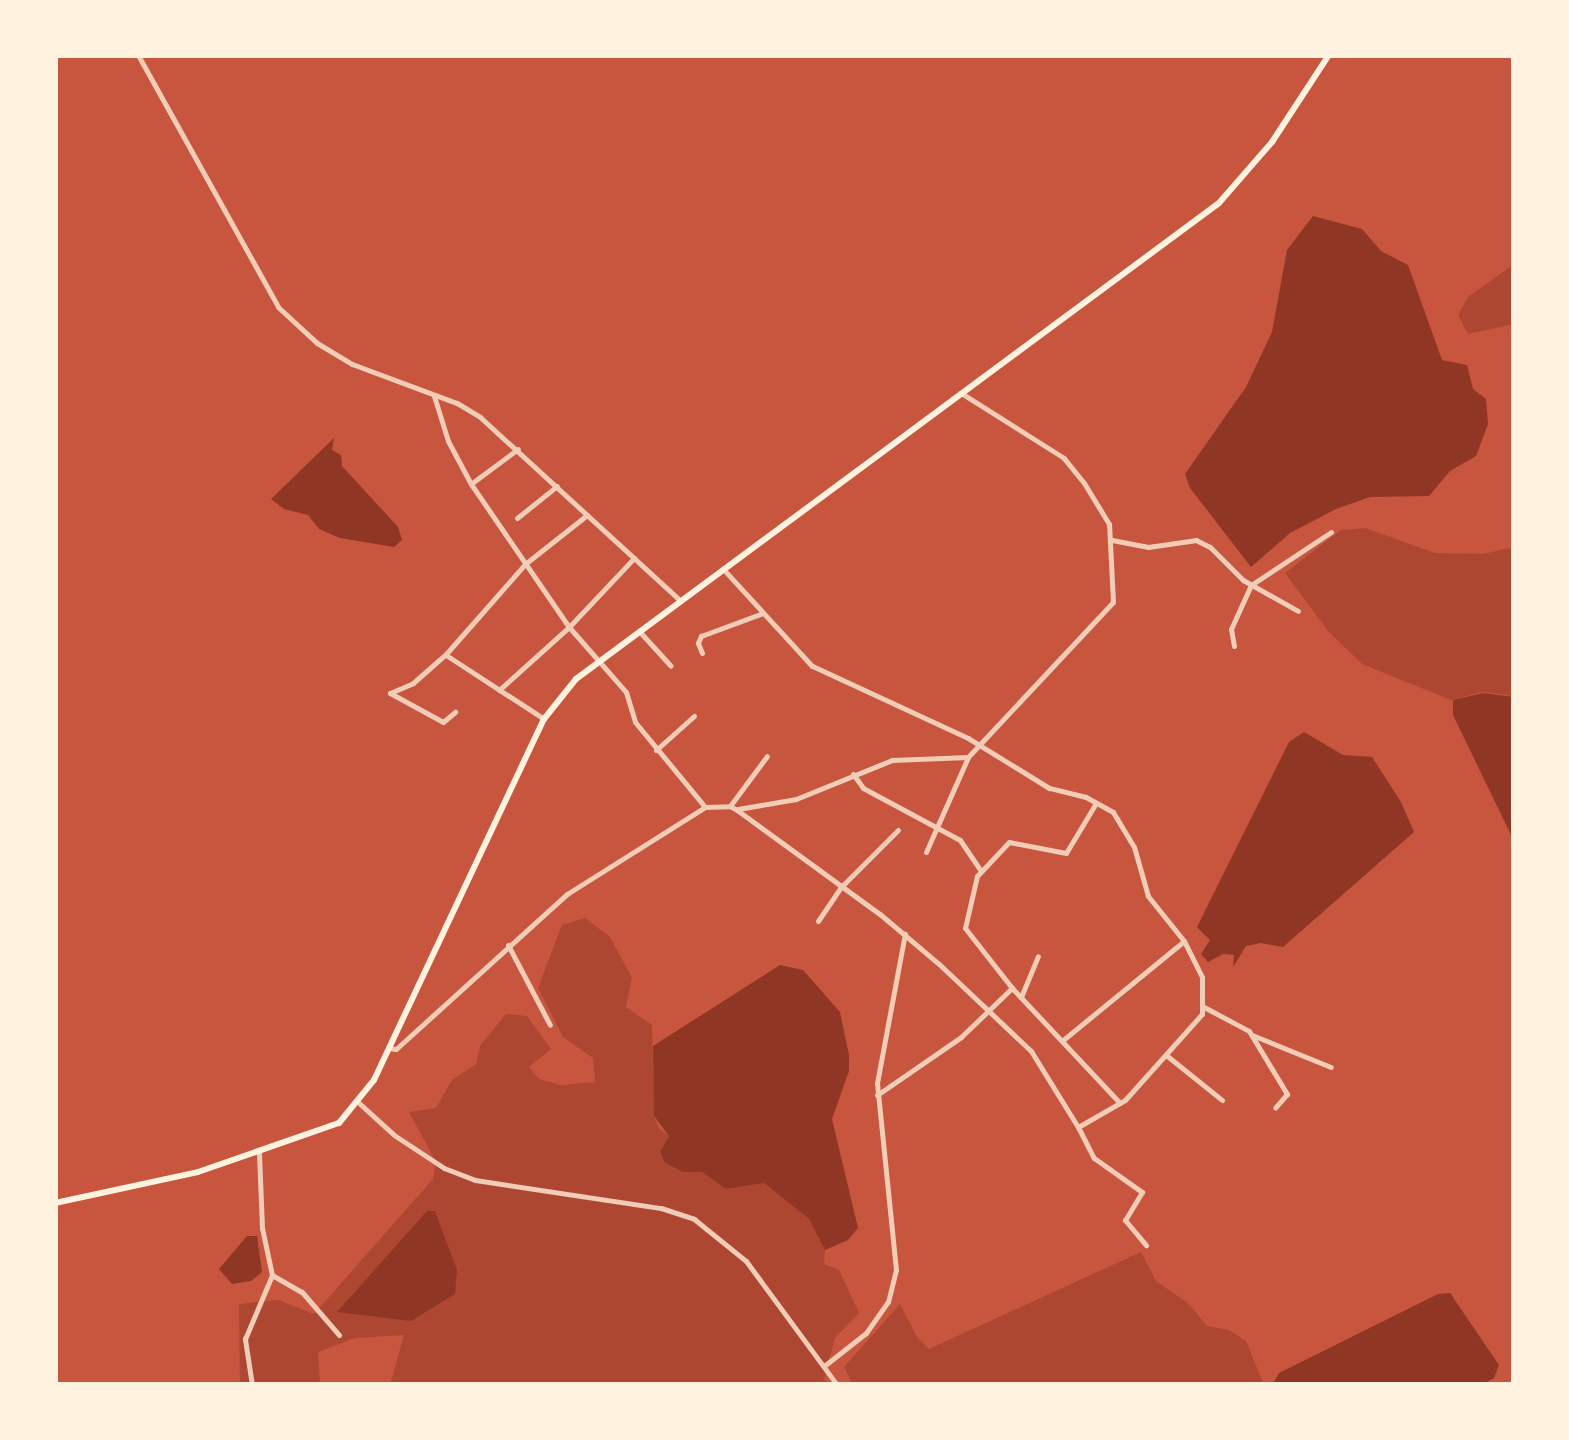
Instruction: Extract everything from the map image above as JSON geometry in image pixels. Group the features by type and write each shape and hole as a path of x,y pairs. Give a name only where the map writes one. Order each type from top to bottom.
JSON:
{"main road":[{"path":"55,1203 136,1188 259,1152 338,1123 358,1103 388,1048 544,719 576,680 1219,203 1264,153 1329,55"}],"street":[{"path":"138,55 278,307 318,344 341,358 480,417 680,600"},
{"path":"926,852 968,757 1113,602 1109,524 1064,458 961,393"},
{"path":"434,396 448,441 471,484 569,627 626,692 635,722 705,807"},
{"path":"471,484 518,450"},
{"path":"516,518 556,486"},
{"path":"455,712 442,722 390,693 412,682 446,654 524,564 587,515"},
{"path":"1234,646 1231,629 1251,585 1331,532"},
{"path":"1112,540 1148,547 1196,540 1251,585 1298,611"},
{"path":"500,690 569,627 634,558"},
{"path":"723,569 812,666 980,746 1050,788 1113,812 1134,847 1148,896 1184,941 1202,977 1202,1014 1120,1103 1078,1127"},
{"path":"702,652 698,643 702,636 763,614"},
{"path":"639,632 671,666"},
{"path":"446,654 544,719"},
{"path":"656,750 694,716"},
{"path":"734,808 767,756"},
{"path":"388,1048 396,1049 508,945 587,880 688,822 705,807 734,808 796,799 892,760 968,757"},
{"path":"853,774 863,788 960,840 980,871"},
{"path":"1096,803 1068,852 1012,840 980,871 965,928 1012,988 1120,1103"},
{"path":"734,808 904,934 1031,1051 1094,1158 1142,1192 1126,1220 1146,1245"},
{"path":"818,921 840,888 898,830"},
{"path":"824,1366 866,1333 888,1302 896,1270 894,1220 877,1095 880,1057 904,934"},
{"path":"1062,1041 1184,941"},
{"path":"508,945 550,1024"},
{"path":"1021,998 1038,956"},
{"path":"877,1095 961,1037 1012,988"},
{"path":"1202,1006 1252,1035 1331,1067"},
{"path":"1252,1035 1287,1094 1275,1108"},
{"path":"1166,1055 1222,1100"},
{"path":"358,1103 394,1135 444,1168 476,1180 661,1208 694,1219 746,1261 837,1385"},
{"path":"252,1385 246,1339 272,1275 262,1228 259,1152"},
{"path":"272,1275 302,1292 339,1335"}],"shaded area":[{"path":"1313,216 1362,229 1381,251 1408,265 1442,360 1467,365 1473,389 1486,399 1488,424 1476,456 1450,471 1429,496 1370,497 1336,509 1290,533 1251,567 1190,488 1185,474 1246,387 1272,332 1287,250"},
{"path":"1514,264 1514,324 1468,334 1458,315 1468,297"},
{"path":"334,438 332,450 341,455 342,466 398,527 402,540 394,547 340,538 319,529 308,515 284,509 271,499"},
{"path":"1365,528 1435,553 1483,554 1514,547 1514,696 1483,692 1451,700 1362,664 1328,631 1285,573 1341,530"},
{"path":"1483,693 1514,697 1514,841 1453,715 1453,700"},
{"path":"1304,732 1343,755 1372,757 1401,802 1414,832 1283,947 1261,943 1246,946 1233,967 1234,955 1223,954 1208,962 1201,954 1210,940 1197,927 1289,742"},
{"path":"585,918 610,937 632,978 626,1007 652,1025 654,1116 659,1129 669,1136 660,1152 665,1163 683,1172 702,1172 726,1189 764,1183 809,1219 825,1250 824,1264 839,1270 859,1313 835,1338 824,1379 828,1385 390,1385 404,1335 355,1338 318,1352 320,1385 240,1385 239,1304 278,1300 314,1314 433,1179 436,1162 409,1112 436,1108 452,1080 476,1064 480,1046 506,1014 527,1016 551,1049 529,1067 539,1079 561,1085 595,1082 593,1058 563,1037 538,988 562,925"},
{"path":"780,965 803,970 840,1012 849,1055 849,1071 832,1119 858,1228 848,1240 825,1250 809,1219 764,1183 726,1189 702,1172 683,1172 665,1163 660,1152 669,1136 654,1116 653,1046"},
{"path":"427,1211 435,1211 457,1270 455,1294 411,1321 337,1312"},
{"path":"247,1236 257,1236 262,1272 251,1281 232,1284 219,1269"},
{"path":"1141,1252 1156,1281 1189,1304 1207,1326 1229,1330 1246,1341 1264,1385 853,1385 844,1367 900,1304 917,1337 929,1349"},
{"path":"1450,1293 1499,1365 1494,1378 1481,1385 1272,1385 1279,1373 1438,1294"}]}
